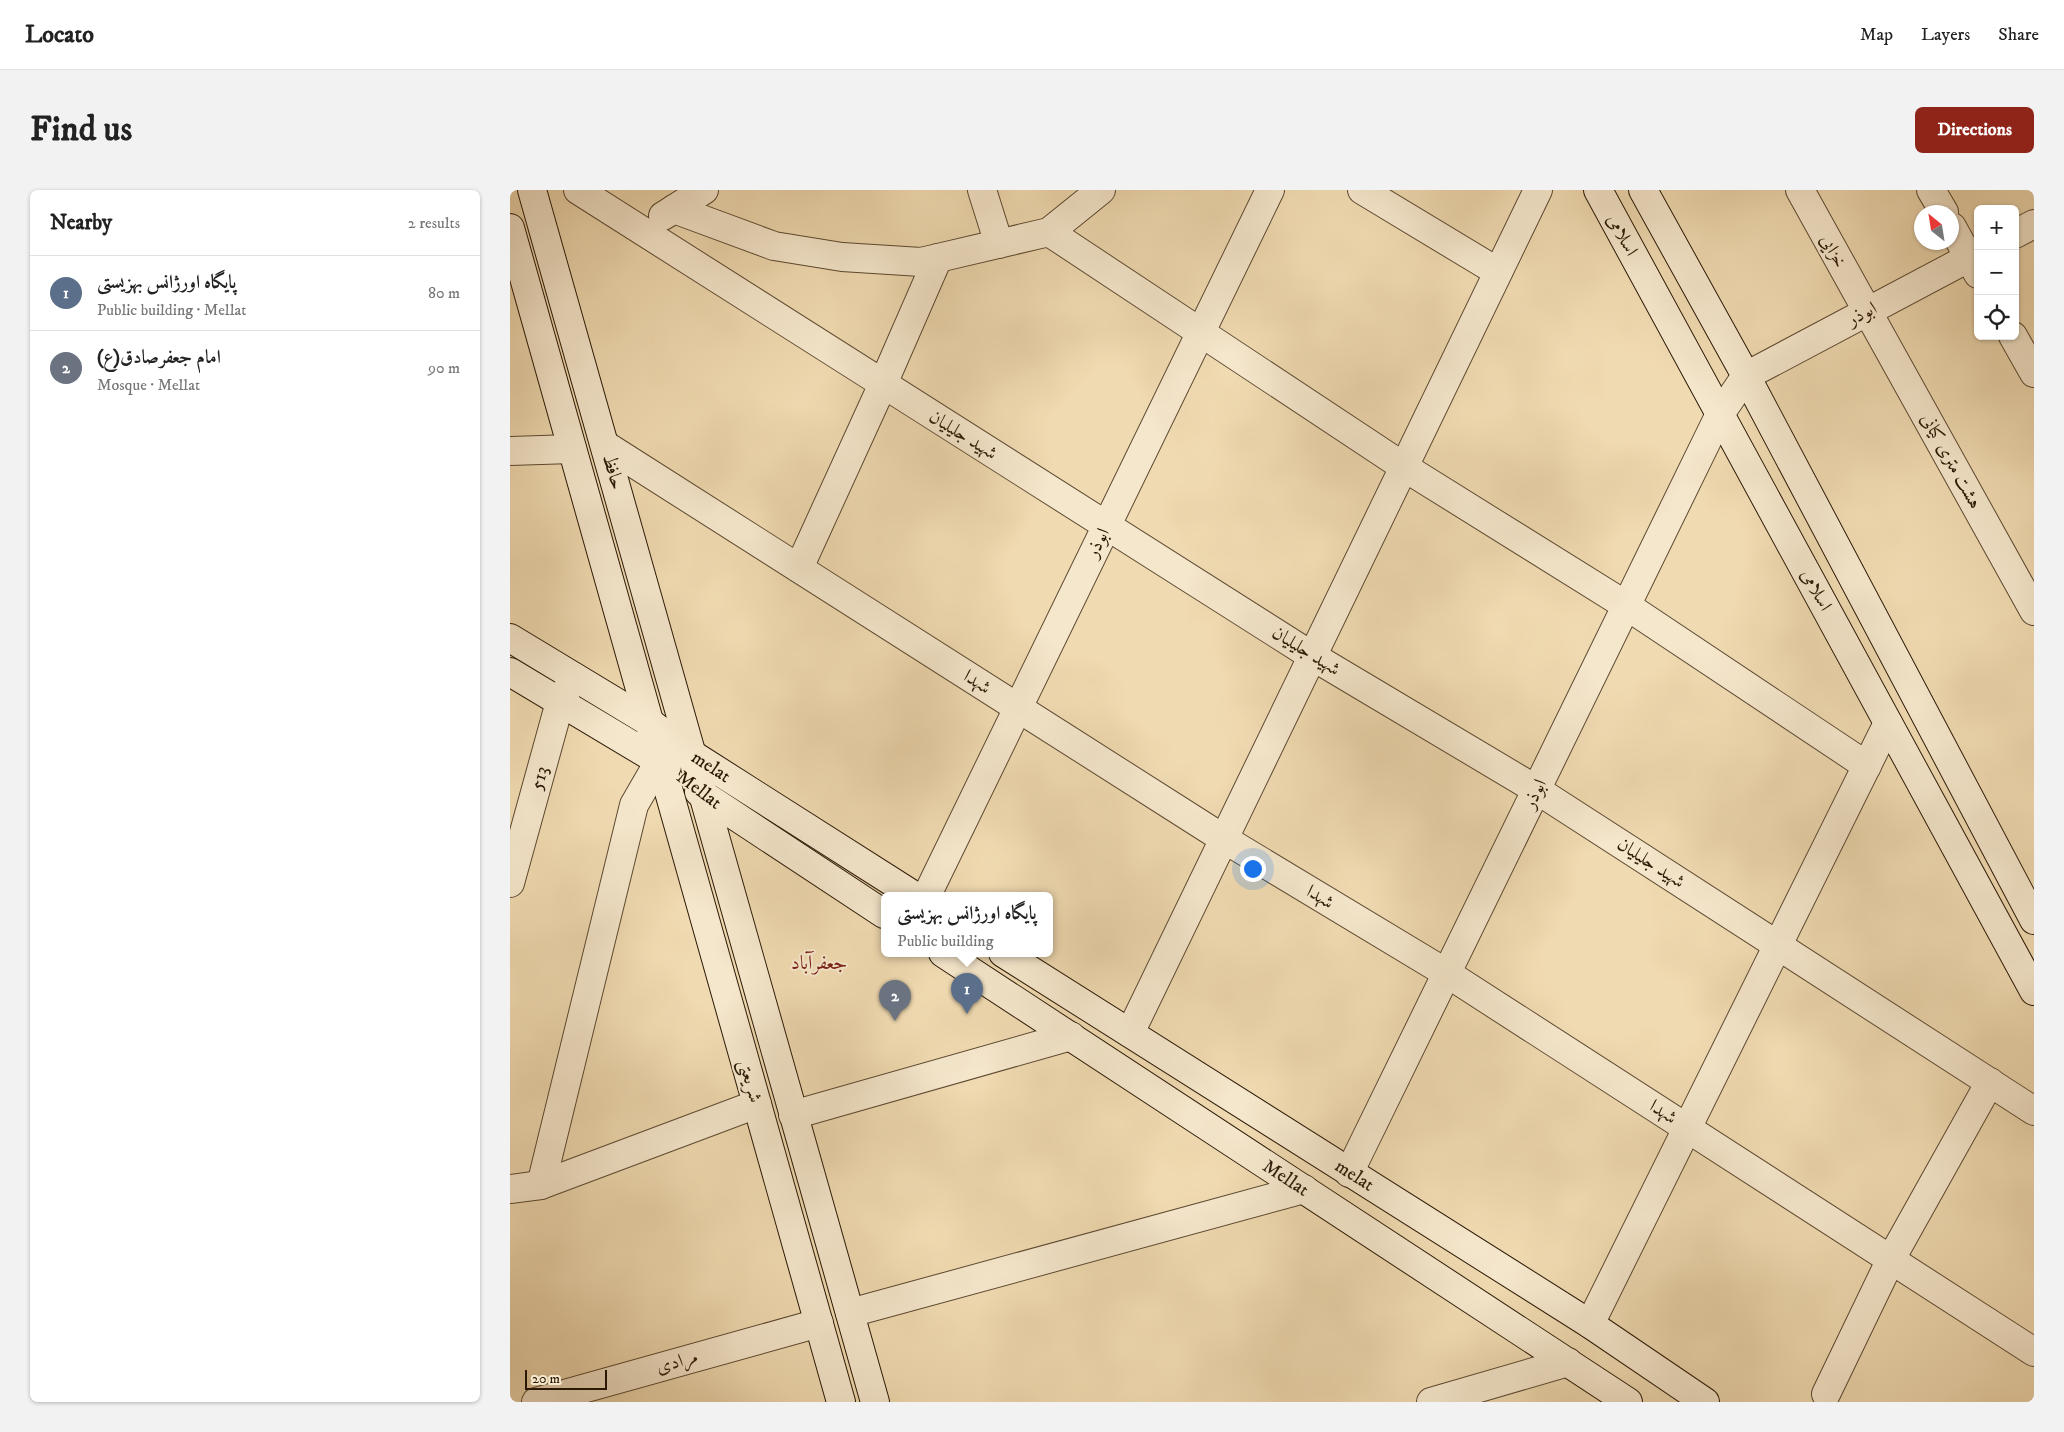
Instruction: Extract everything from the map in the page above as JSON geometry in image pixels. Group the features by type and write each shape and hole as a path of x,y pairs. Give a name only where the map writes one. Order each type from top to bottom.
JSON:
{"street":[{"name":"حافظ","path":"532,190 704,796"},
{"name":"شهید جلیلیان","path":"578,190 1312,656 1537,790 2034,1111"},
{"path":"640,230 704,190"},
{"path":"982,190 1000,244"},
{"path":"674,209 774,246 842,257 921,262 1049,232 1080,209 1101,190"},
{"name":"ابوذر","path":"928,892 1270,190"},
{"path":"1362,190 1498,272"},
{"path":"1130,1033 1538,190"},
{"name":"اسلامی","path":"1598,190 2034,991"},
{"name":"اسلامی","path":"1643,190 1746,376 2034,920"},
{"name":"خزایی","path":"1800,190 1867,312"},
{"path":"1931,190 1940,205"},
{"path":"2019,232 2034,224"},
{"path":"1049,232 1404,467 1627,606 1867,766"},
{"name":"حافظ","path":"511,238 660,760"},
{"path":"1959,238 1974,260"},
{"path":"799,568 938,258"},
{"name":"ابوذر","path":"1349,1173 1448,974 1720,414 1746,376 1867,312 1974,262"},
{"name":"هشت متری کیانی","path":"1867,312 2034,611"},
{"path":"2015,340 2034,373"},
{"name":"شهدا","path":"605,445 1224,839 1448,974 2034,1352"},
{"path":"510,450 572,449"},
{"name":"melat","path":"510,638 649,722 692,755 908,892"},
{"name":"Mellat","path":"510,672 660,760 704,796 881,912"},
{"name":"513","path":"510,883 560,702 574,677"},
{"path":"1431,1402 1568,1362 1590,1324 1888,723"},
{"path":"541,1185 634,805 660,760"},
{"name":"شریعتی","path":"660,760 841,1402"},
{"name":"شریعتی","path":"704,796 875,1402"},
{"name":"Mellat","path":"949,957 1628,1402"},
{"name":"melat","path":"1009,957 1590,1324 1704,1402"},
{"path":"793,1114 1071,1036"},
{"path":"1826,1394 1891,1259 1990,1082"},
{"path":"510,1189 541,1185 757,1104"},
{"path":"850,1313 1304,1189 1349,1173"},
{"name":"مرادی","path":"536,1402 819,1323"}],"place":[{"name":"پایگاه اورژانس بهزیستی","path":"967,1014"},
{"name":"امام جعفرصادق(ع)","path":"895,1021"}],"district":[{"name":"جعفرآباد","path":"819,963"}]}
